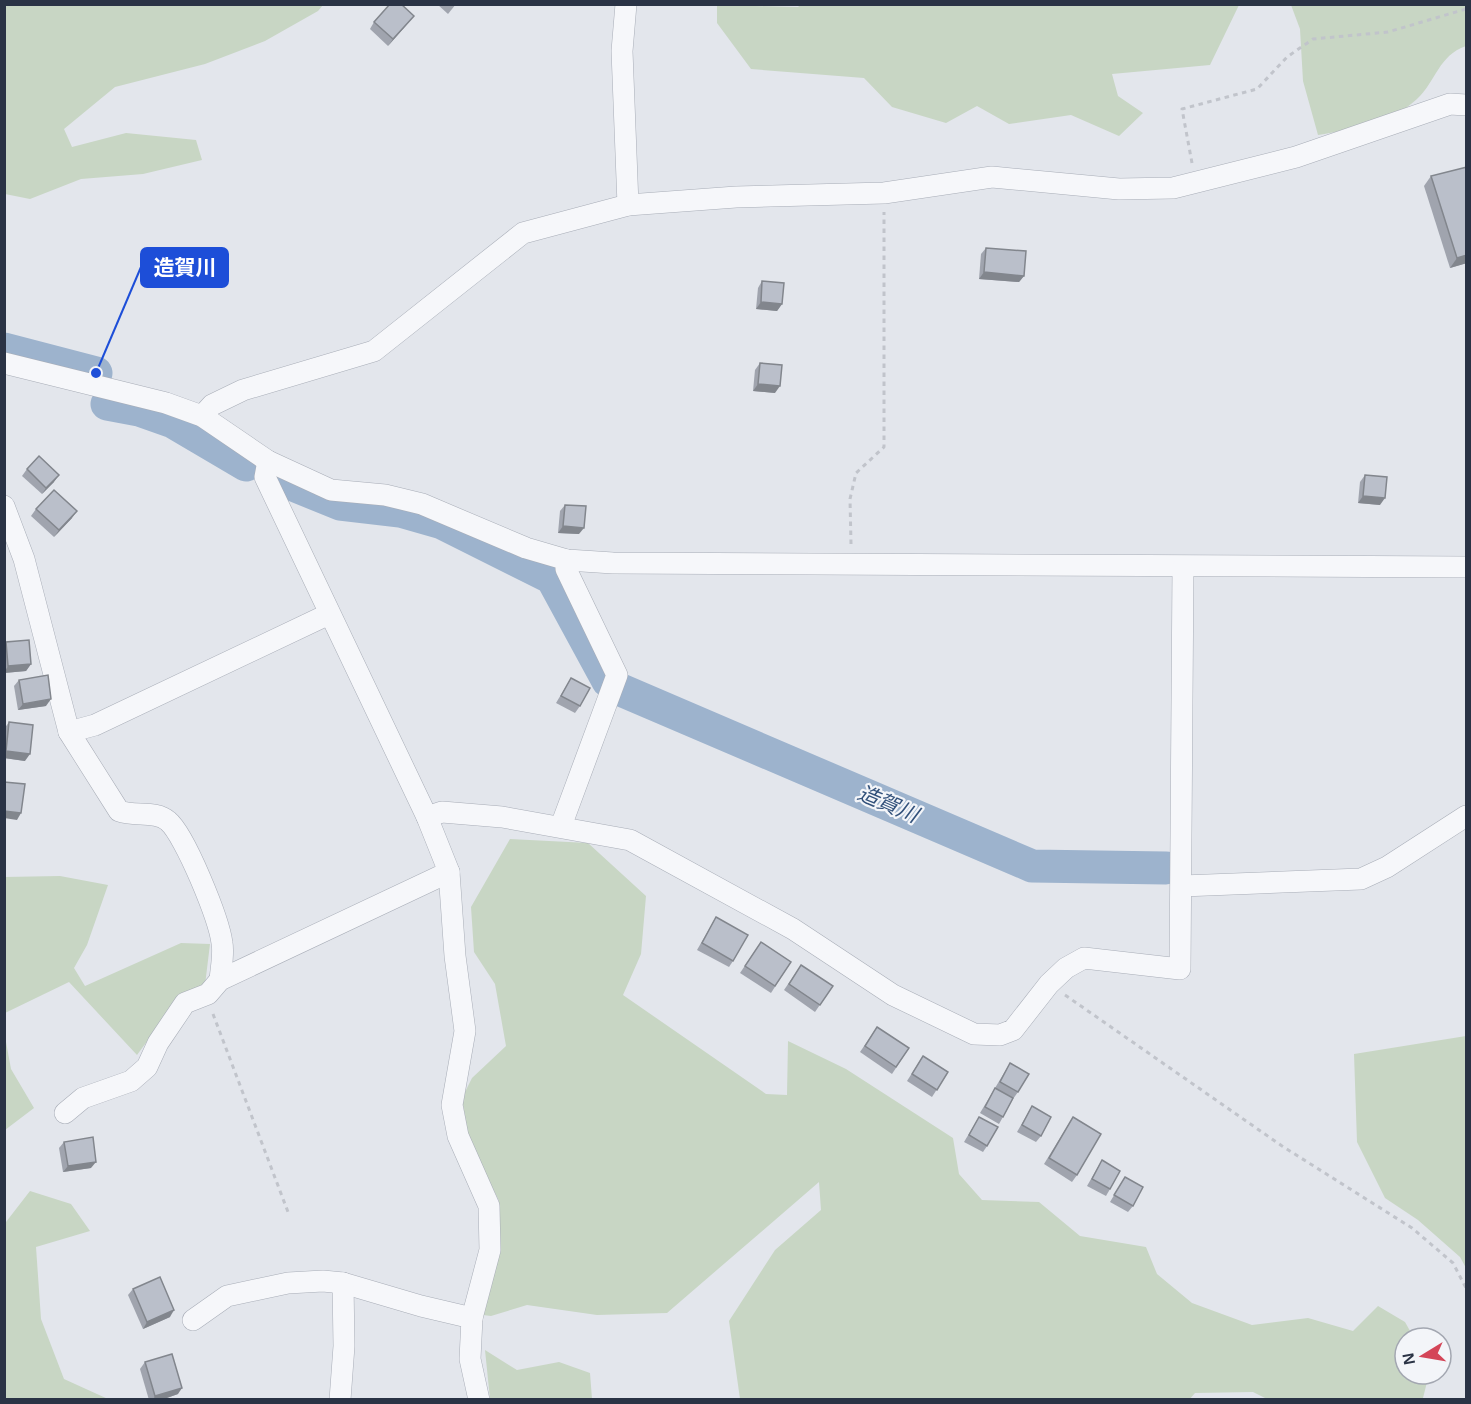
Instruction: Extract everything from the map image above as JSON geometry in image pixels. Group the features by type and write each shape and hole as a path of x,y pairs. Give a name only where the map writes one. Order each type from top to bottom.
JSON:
{"street":[{"path":"626,4 622,51 628,205"},
{"path":"202,416 212,405 243,390 374,351 523,233 628,205 736,197 884,193 992,177 1119,189 1173,188 1296,157 1450,104 1467,105"},
{"path":"4,363 166,403 202,416 268,461 332,490 385,495 422,504 526,548 567,560 613,563 850,565 1467,567"},
{"path":"268,461 265,477 427,817 450,872 455,956 465,1031 452,1105 458,1137 489,1206 490,1250 472,1318 470,1359 479,1400"},
{"path":"4,506 24,560 69,732 119,811 131,816 158,815 169,821 199,874 216,917 223,944 214,987"},
{"path":"561,826 617,675 566,569 567,560"},
{"path":"427,817 442,812 502,817 630,840 794,929 893,995 974,1034 1000,1035 1013,1030 1049,984 1066,968 1084,958 1180,969 1182,886 1179,861 1184,567"},
{"path":"69,732 94,725 329,614"},
{"path":"1182,886 1361,879 1387,867 1467,816"},
{"path":"65,1113 83,1098 131,1081 147,1067 158,1043 185,1003 450,872"},
{"path":"193,1320 227,1296 288,1283 343,1282 421,1306 472,1318"},
{"path":"340,1400 344,1346 343,1282"}],"path":[{"path":"1195,183 1182,109 1257,89 1287,57 1313,39 1388,32 1467,9"},
{"path":"850,565 850,499 856,473 884,447 884,193"},
{"path":"1049,984 1282,1146 1412,1228 1453,1263 1467,1288"},
{"path":"214,987 208,1002 288,1212"}],"green space":[{"path":"801,4 1239,5 1210,65 1112,74 1118,96 1143,113 1119,136 1071,115 1009,124 977,106 946,123 892,107 864,78 751,69 717,23 717,5 798,7"},
{"path":"4,5 323,5 318,11 265,41 205,64 115,87 64,129 72,147 126,133 196,140 202,160 143,174 81,179 30,199 5,194"},
{"path":"1291,5 1466,5 1466,46 1449,56 1424,92 1395,115 1370,124 1318,135 1303,81 1300,29"},
{"path":"510,839 588,843 646,896 641,954 623,995 766,1094 787,1095 788,1041 846,1069 953,1138 959,1174 982,1200 1039,1202 1080,1236 1146,1247 1157,1274 1192,1303 1252,1325 1308,1318 1353,1331 1378,1306 1405,1322 1407,1326 1393,1326 1393,1386 1426,1386 1423,1398 1269,1400 1253,1392 1195,1393 1189,1400 740,1399 729,1321 775,1250 821,1210 819,1182 667,1313 597,1315 527,1305 491,1316 483,1315 500,1231 499,1201 468,1137 462,1098 472,1078 506,1046 495,984 474,952 471,907"},
{"path":"60,876 108,885 87,945 74,968 85,986 181,943 210,944 205,985 173,1006 137,1055 69,982 5,1013 4,877"},
{"path":"4,1031 11,1069 34,1108 5,1130"},
{"path":"1466,1036 1466,1268 1460,1257 1418,1220 1385,1198 1357,1142 1354,1054"},
{"path":"30,1191 71,1204 90,1231 36,1247 41,1319 64,1379 108,1399 5,1399 5,1221"},
{"path":"485,1350 517,1370 559,1362 590,1373 592,1399 490,1399"}],"building":[{"path":"390,4 401,4 414,16 393,39 374,22"},
{"path":"1467,167 1467,255 1457,258 1431,176"},
{"path":"986,248 1026,251 1024,276 984,272"},
{"path":"762,281 784,283 782,304 761,302"},
{"path":"760,363 782,365 780,386 758,384"},
{"path":"39,456 59,475 46,488 27,469"},
{"path":"1365,475 1387,477 1385,498 1363,496"},
{"path":"54,490 77,511 59,530 36,509"},
{"path":"565,505 586,506 584,528 563,526"},
{"path":"29,640 31,664 8,666 6,642"},
{"path":"48,675 51,699 23,704 19,680"},
{"path":"571,678 590,688 580,706 561,696"},
{"path":"9,722 33,725 30,754 6,751"},
{"path":"4,782 25,784 21,813 4,811"},
{"path":"716,917 748,935 733,961 702,943"},
{"path":"761,942 791,962 775,986 745,966"},
{"path":"801,965 833,986 820,1005 789,984"},
{"path":"877,1027 909,1048 896,1067 865,1046"},
{"path":"923,1056 948,1072 937,1090 912,1074"},
{"path":"1010,1063 1029,1074 1018,1092 1000,1082"},
{"path":"995,1088 1013,1098 1003,1117 985,1107"},
{"path":"1032,1106 1051,1117 1041,1136 1022,1125"},
{"path":"979,1117 998,1127 987,1146 969,1135"},
{"path":"1073,1117 1101,1134 1077,1175 1049,1158"},
{"path":"93,1137 96,1162 68,1166 64,1142"},
{"path":"1102,1160 1120,1171 1110,1189 1092,1179"},
{"path":"1125,1177 1143,1187 1133,1206 1114,1195"},
{"path":"160,1277 174,1310 147,1322 133,1289"},
{"path":"172,1354 182,1388 155,1396 145,1362"}],"waterway":[{"name":"造賀川","path":"4,349 96,373"},
{"name":"造賀川","path":"107,404 139,410 173,422 246,465"},
{"name":"造賀川","path":"276,478 340,504 400,511 442,523 552,578 608,681"},
{"name":"造賀川","path":"621,690 1032,866 1166,868"}],"place":[{"name":"造賀川","path":"96,373"}]}
